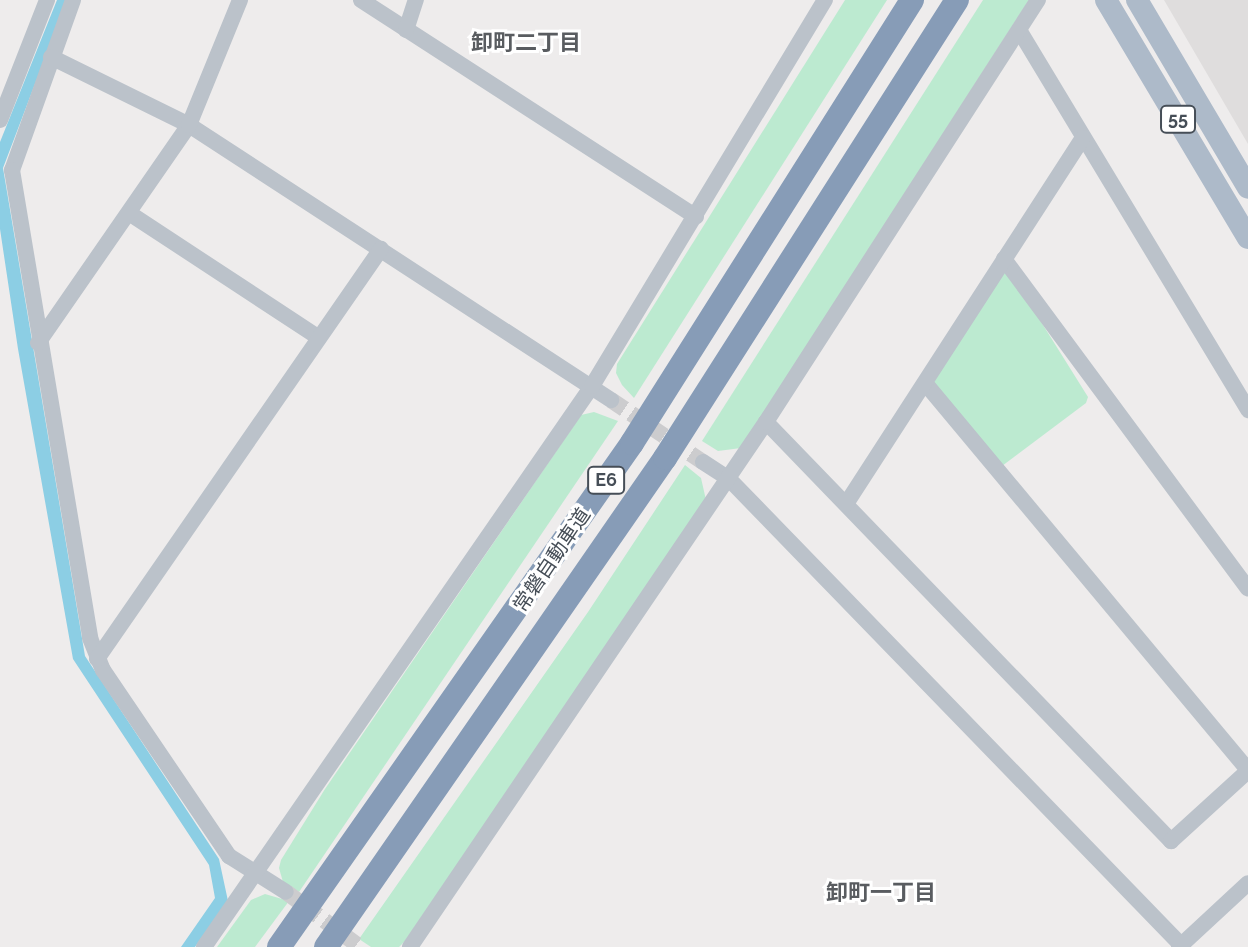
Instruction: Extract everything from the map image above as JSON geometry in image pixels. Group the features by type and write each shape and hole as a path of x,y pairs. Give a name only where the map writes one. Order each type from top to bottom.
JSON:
{"highway":[{"name":"常磐自動車道","path":"279,947 632,443 912,0"},
{"name":"常磐自動車道","path":"326,947 665,458 957,0"}],"main road":[{"name":"55","path":"1106,0 1248,238"},
{"name":"55","path":"1137,0 1248,188"}],"street":[{"path":"0,120 47,0"},
{"path":"73,0 12,170 38,343 90,638 97,659 229,856 286,892"},
{"path":"38,343 189,125 240,0"},
{"path":"361,0 696,217"},
{"path":"406,30 416,0"},
{"path":"204,947 592,386 825,0"},
{"path":"410,947 729,479 1038,0"},
{"path":"1019,30 1248,410"},
{"path":"51,57 189,125 611,400"},
{"path":"846,504 1083,138"},
{"path":"129,213 319,338"},
{"path":"97,659 381,249"},
{"path":"1004,259 1248,589"},
{"path":"766,422 1171,841 1248,770 925,383"},
{"path":"703,462 729,479 1180,946 1248,883"}],"shaded area":[{"path":"1164,0 1248,0 1248,144"}],"green space":[{"path":"845,0 887,0 634,398 616,373 617,364"},
{"path":"983,0 1029,0 741,448 718,451 702,441"},
{"path":"1005,264 1088,397 1086,403 1002,466 930,383"},
{"path":"594,412 618,421 299,892 283,882 279,868 281,860 325,789 581,415"},
{"path":"685,465 701,478 706,500 405,941 399,947 371,947 359,939 588,612"},
{"path":"265,894 289,901 255,947 217,947 251,900"}],"water":[{"path":"57,0 67,0 3,168 85,656 219,859 228,901 195,947 181,947 215,898 209,865 73,659 0,229 0,142"}],"tunnel":[{"path":"611,400 703,462"},
{"path":"286,892 360,947"}],"district":[{"name":"卸町二丁目","path":"526,43"},
{"name":"卸町一丁目","path":"881,893"}]}
